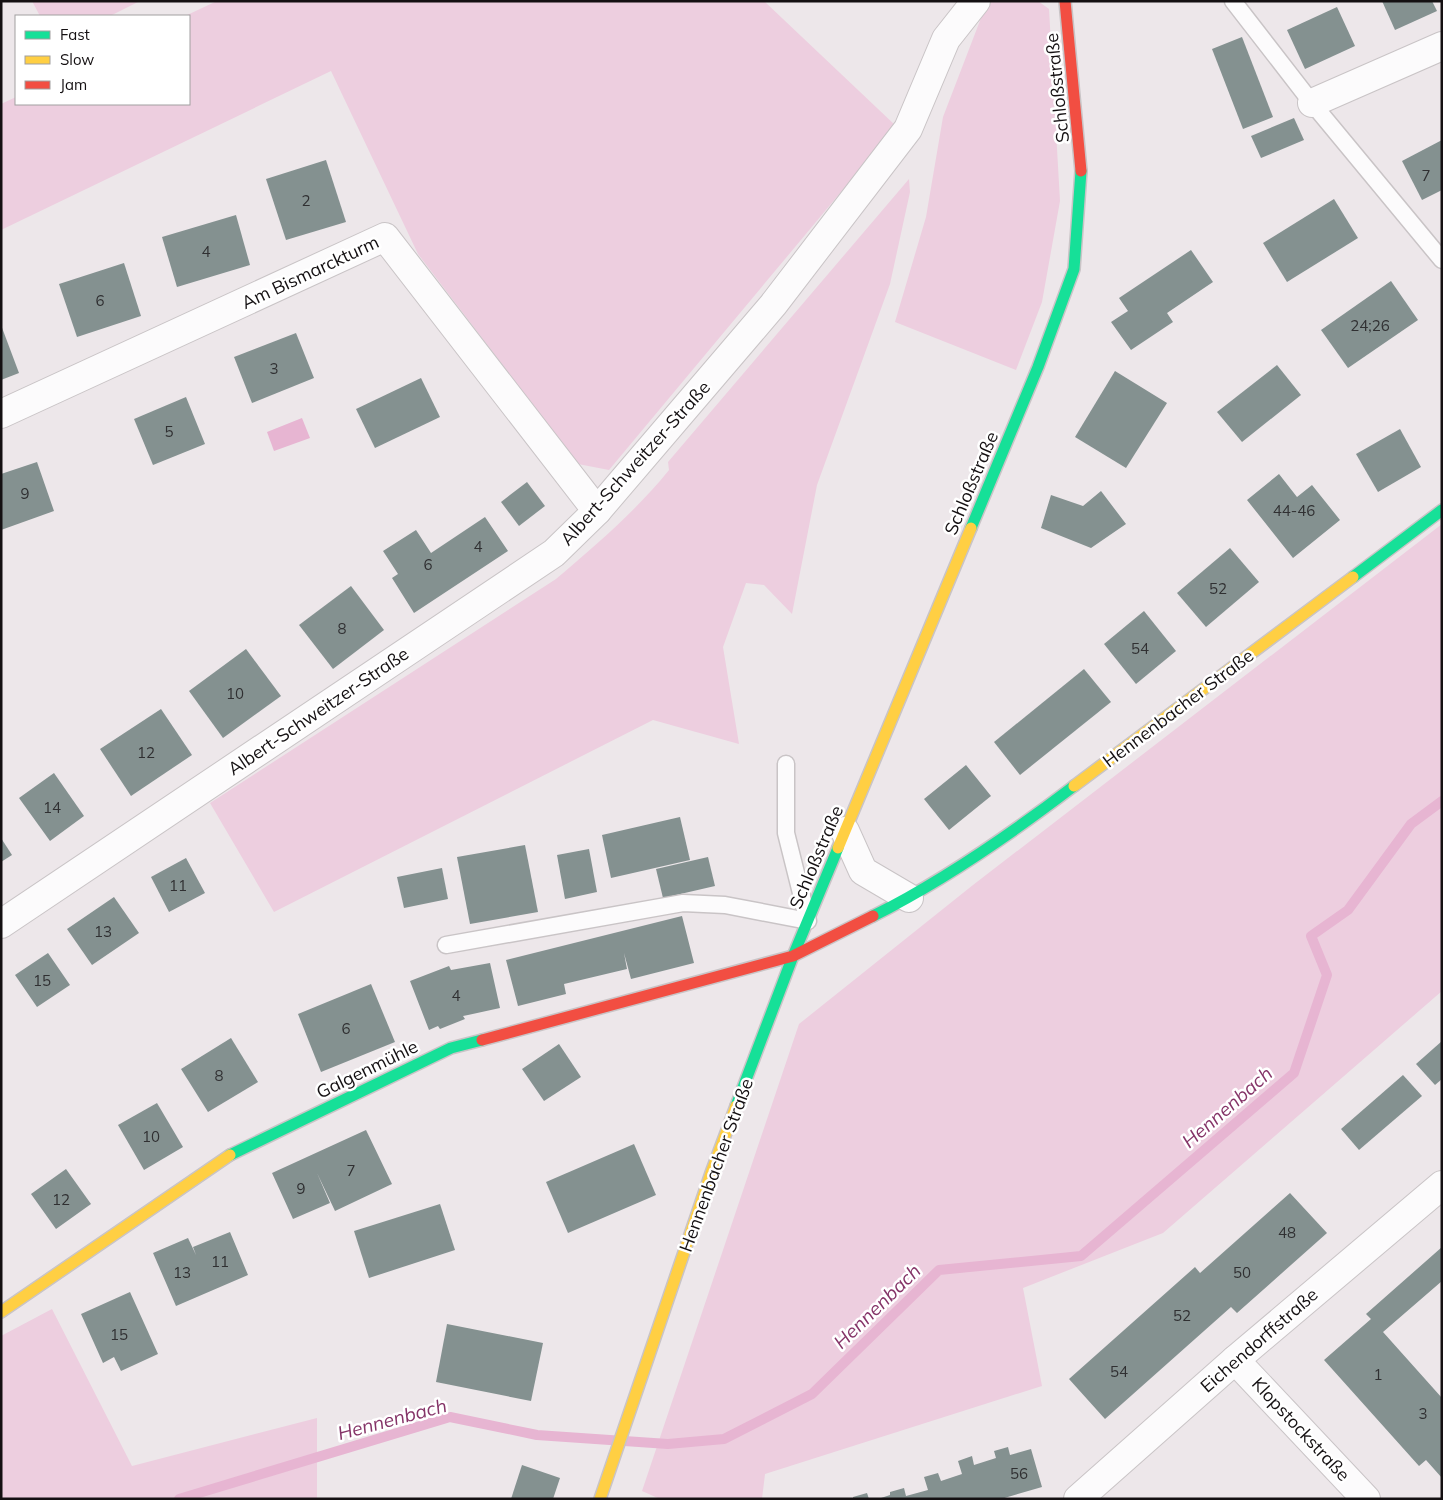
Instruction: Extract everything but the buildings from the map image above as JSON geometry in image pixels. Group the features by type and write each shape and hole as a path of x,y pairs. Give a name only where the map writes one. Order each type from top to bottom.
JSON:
{"street":[{"name":"Albert-Schweitzer-Straße","path":"1,924 554,553 597,511 773,305 908,128 946,39 976,1"},
{"name":"Schloßstraße","path":"792,956 1038,367 1074,268 1082,161 1065,1"},
{"path":"1312,103 1442,46"},
{"name":"Am Bismarckturm","path":"1,414 385,237 597,511"},
{"name":"Hennenbacher Straße","path":"600,1499 711,1173 792,956 909,898 1016,830 1442,510"},
{"path":"845,831 863,871 909,898"},
{"name":"Galgenmühle","path":"1,1312 233,1153 451,1048 792,956"},
{"name":"Eichendorffstraße","path":"1078,1499 1235,1360 1442,1185"},
{"name":"Klopstockstraße","path":"1235,1360 1366,1499"}],"lane":[{"path":"1234,1 1312,103 1442,260"},
{"path":"446,945 683,903 724,905 808,921 786,833 786,764"}],"shaded area":[{"path":"32,1 140,1 112,15 39,15"},
{"path":"217,1 764,1 896,126 609,470 578,464 418,254 331,71 1,230 1,104 15,97 15,105 190,105 190,15 187,15"},
{"path":"992,1 1038,1 1049,9 1060,201 1042,302 1016,370 895,322 926,217 943,117 986,5"},
{"path":"909,179 910,192 890,284 817,485 792,614 764,585 746,583 723,647 739,744 653,720 274,912 210,803 556,579 601,540 629,514 669,470 668,462"},
{"path":"302,418 310,438 274,451 267,432"},
{"path":"1442,524 1442,991 1163,1233 1023,1288 1042,1386 765,1474 762,1499 660,1499 642,1491 799,1024 973,885"},
{"path":"52,1309 132,1466 317,1418 317,1499 1,1499 1,1336"}],"waterway":[{"name":"Hennenbach","path":"179,1499 450,1417 537,1435 668,1444 724,1439 812,1394 939,1270 1081,1256 1294,1073 1327,975 1311,936 1348,910 1411,824 1442,801"}],"traffic: fast":[{"path":"971,528 1038,367 1074,269 1081,171"},
{"path":"1353,577 1442,510"},
{"path":"873,916 977,856 1074,786"},
{"path":"736,1106 793,956 838,848"},
{"path":"230,1155 451,1048 482,1040"}],"traffic: slow":[{"path":"838,848 971,528"},
{"path":"1074,786 1353,577"},
{"path":"600,1499 711,1173 736,1106"},
{"path":"1,1312 230,1155"}],"traffic: jam":[{"path":"1065,1 1081,171"},
{"path":"482,1040 793,956 873,916"}]}
